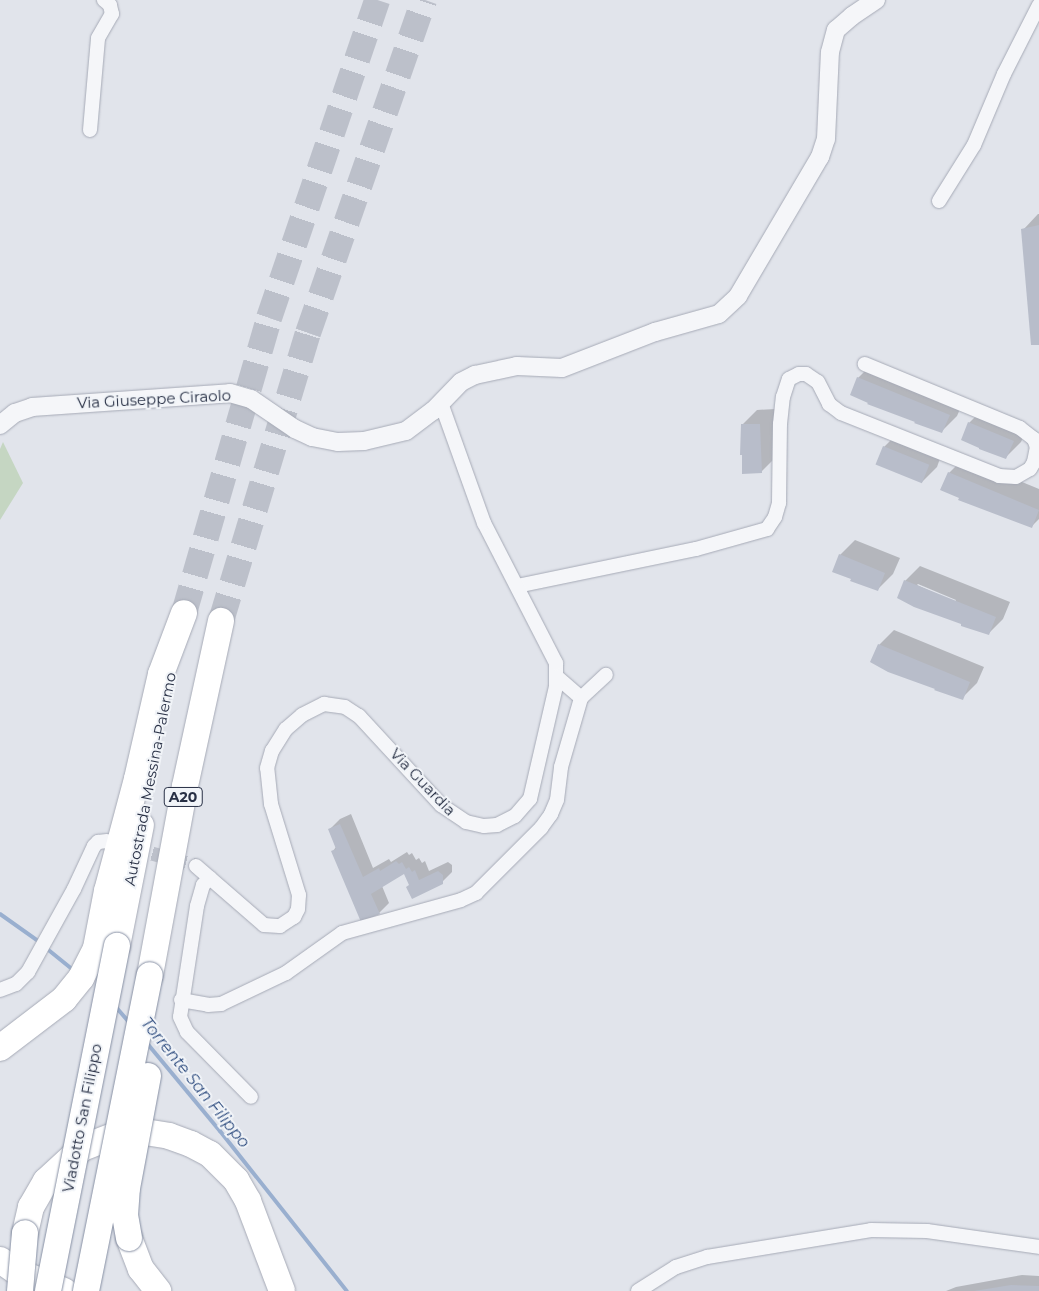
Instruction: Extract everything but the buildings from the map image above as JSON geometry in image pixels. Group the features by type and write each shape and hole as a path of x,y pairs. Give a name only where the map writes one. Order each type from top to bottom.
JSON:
{"highway":[{"name":"Autostrada Messina-Palermo","path":"106,947 184,614"},
{"path":"158,1291 141,1269 129,1238 125,1215 127,1188 179,914 187,841 209,727 213,659 221,621"},
{"path":"0,1048 54,1009 73,988 88,965 106,947"},
{"name":"Viadotto San Filippo","path":"48,1291 106,947"},
{"path":"86,1291 166,987"},
{"path":"20,1291 25,1233 31,1207 46,1181 61,1164 82,1148 119,1134 145,1132 169,1136 191,1144 210,1154 236,1180 248,1201 282,1291"},
{"path":"0,1260 16,1271 64,1291"}],"street":[{"path":"90,130 98,38 112,14 110,5 104,0"},
{"name":"Via Giuseppe Ciraolo","path":"0,426 16,413 32,407 230,393 251,399 294,428 312,437 350,442 406,431 441,403 461,382 474,375 517,366 562,368 655,332 711,316 727,308 738,296 820,158 827,132 830,52 836,30 846,20 876,0"},
{"path":"939,201 974,145 1004,74 1039,5"},
{"path":"517,586 696,549 767,529 775,517 779,502 780,424 784,397 789,380 799,374 806,374 818,382 829,404 841,413 999,476 1016,477 1030,469 1034,462 1037,447 1034,439 1020,428 865,364"},
{"name":"Via Guardia","path":"196,866 264,925 280,926 297,913 299,895 271,804 267,768 272,751 286,729 302,715 324,704 337,704 359,716 441,805 456,817 484,826 497,824 515,816 526,805 534,790 557,677 553,655 481,516 441,403"},
{"path":"166,987 208,1004 221,1004 286,972 342,933 461,900 476,893 542,828 551,814 557,800 561,767 581,698 606,675"},
{"path":"557,677 581,698"},
{"path":"0,990 16,984 28,972 80,878 94,846 98,842 107,841"},
{"path":"210,878 203,885 197,906 166,987 187,1032 251,1097"},
{"path":"638,1291 669,1271 707,1257 871,1230 927,1231 1039,1246"}],"green space":[{"path":"3,442 23,483 0,520 0,449"}],"waterway":[{"name":"Torrente San Filippo","path":"0,914 41,943"},
{"name":"Torrente San Filippo","path":"46,948 73,970"},
{"name":"Torrente San Filippo","path":"115,1006 130,1023"},
{"name":"Torrente San Filippo","path":"146,1042 220,1131 347,1291"}],"tunnel":[{"path":"184,613 269,318 377,0"},
{"path":"221,621 308,333 424,0"},
{"path":"132,848 196,866"}]}
